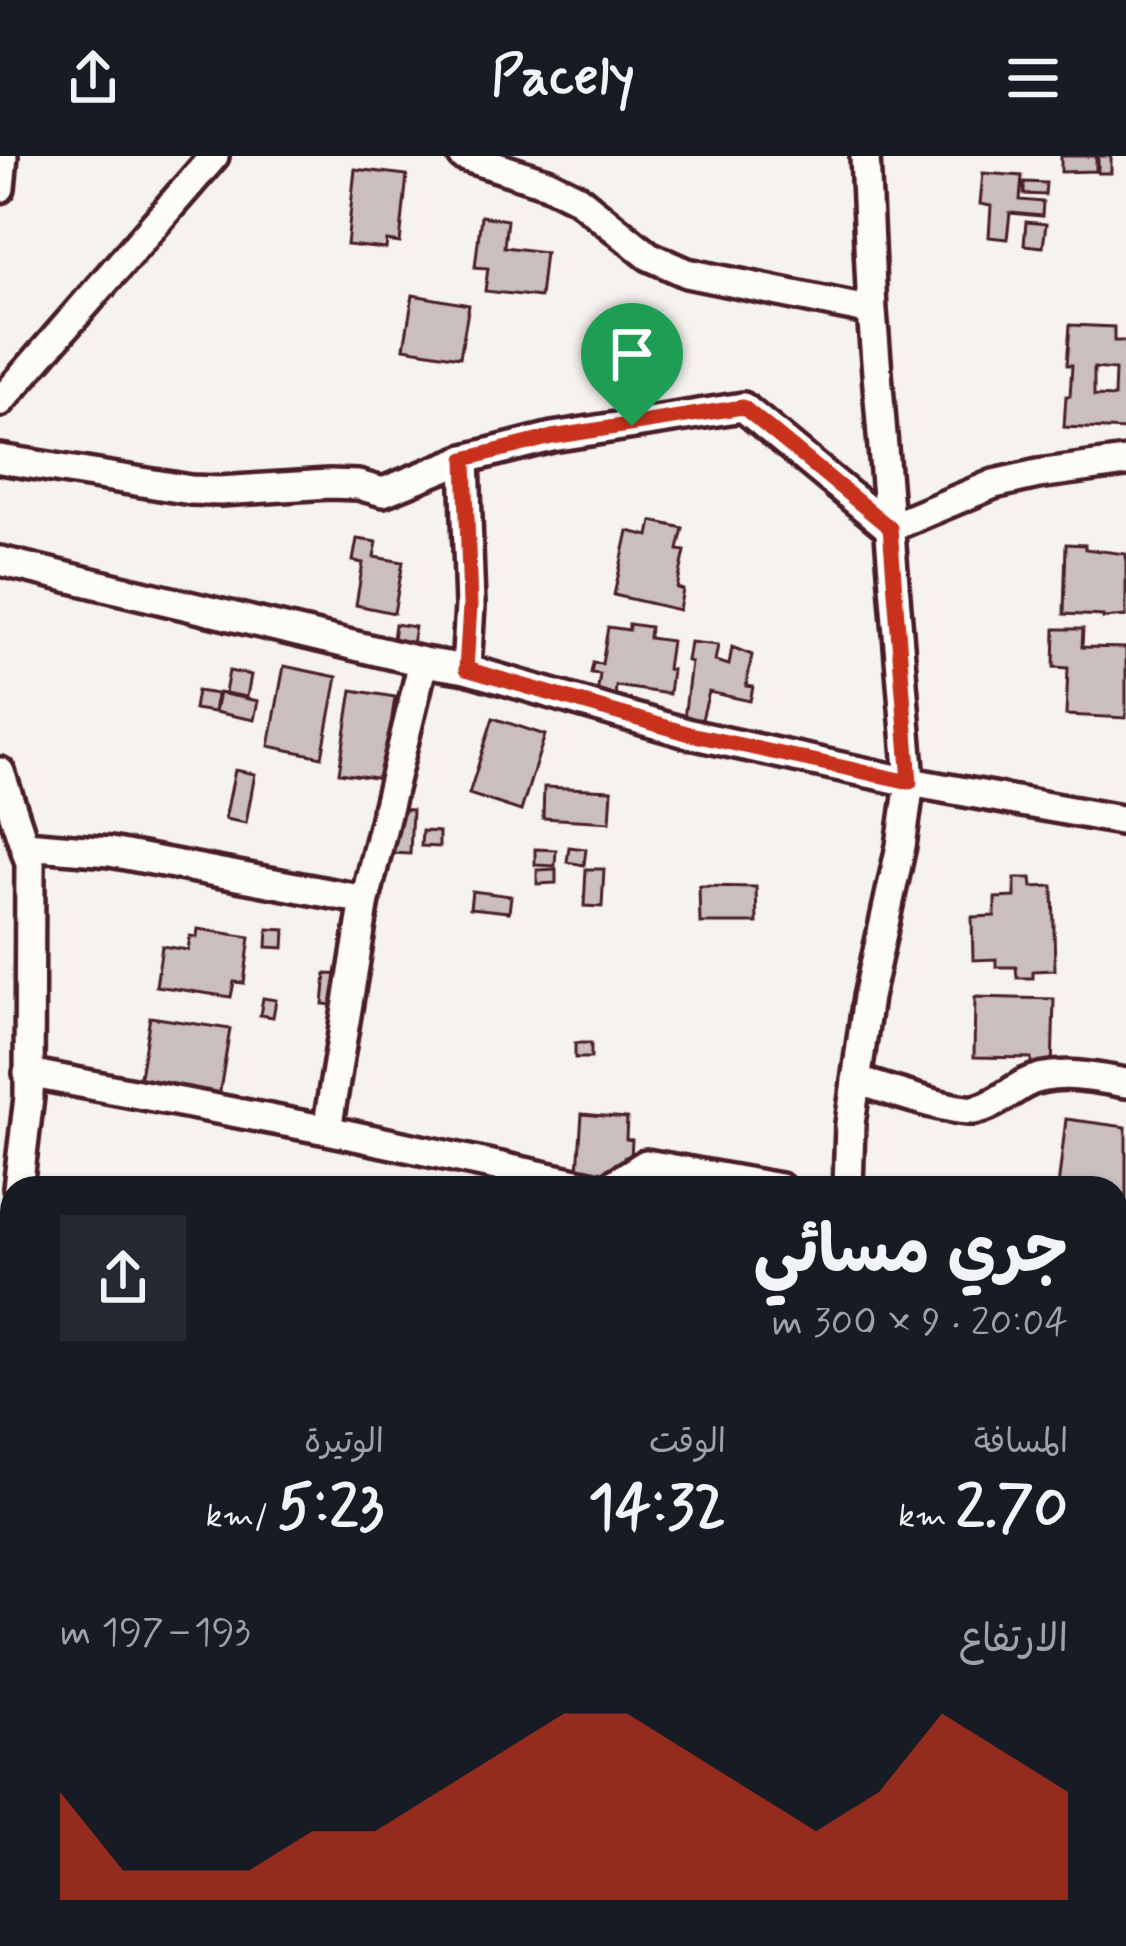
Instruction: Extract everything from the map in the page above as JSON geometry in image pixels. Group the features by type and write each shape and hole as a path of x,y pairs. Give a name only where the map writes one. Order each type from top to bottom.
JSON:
{"street":[{"path":"0,188 3,156"},
{"path":"0,402 214,156"},
{"path":"463,156 547,183 577,198 649,256 687,273 872,311"},
{"path":"849,156 865,186"},
{"path":"848,1176 850,1124 868,997 910,782 872,311 865,156"},
{"path":"0,458 191,490 329,484 383,492 465,459 552,437 743,407 890,528"},
{"path":"465,459 470,606 466,669"},
{"path":"890,528 994,484 1038,473 1126,462"},
{"path":"0,560 466,669 690,734 910,782 1126,821"},
{"path":"327,1130 365,900 423,662"},
{"path":"0,772 30,863 29,1096 19,1176"},
{"path":"25,845 110,852 365,900"},
{"path":"28,1073 547,1176"},
{"path":"856,1080 974,1110 1030,1080 1089,1077 1126,1083"},
{"path":"625,1176 646,1164 713,1176"}],"building":[{"path":"1061,156 1096,156 1096,171 1061,172"},
{"path":"1098,156 1111,156 1111,173 1098,173"},
{"path":"355,169 407,175 400,243 387,241 386,249 347,245"},
{"path":"983,173 1022,176 1020,200 1043,202 1042,216 1010,213 1007,239 989,237 991,206 980,204"},
{"path":"1024,182 1046,183 1045,195 1024,194"},
{"path":"481,216 507,220 504,247 545,252 540,297 485,291 488,268 475,267"},
{"path":"1026,222 1046,224 1043,247 1024,245"},
{"path":"413,295 469,305 460,357 404,348"},
{"path":"1070,325 1114,327 1114,341 1126,341 1126,430 1064,427 1072,365 1067,365","holes":["1094,368 1115,370 1114,397 1094,396"]},
{"path":"652,521 683,528 678,550 685,551 677,588 683,590 679,610 614,595 628,531 649,536"},
{"path":"357,539 377,542 374,557 403,562 394,613 356,605 363,563 353,561"},
{"path":"1066,544 1126,554 1126,616 1064,614"},
{"path":"395,624 415,627 411,650 392,647"},
{"path":"629,624 650,627 649,638 671,641 669,694 616,686 615,698 597,695 600,674 591,673 593,663 602,664 608,627 629,630"},
{"path":"1055,629 1083,629 1082,647 1126,648 1126,718 1066,715 1068,668 1054,667"},
{"path":"690,642 718,645 715,661 729,665 732,647 752,655 746,686 753,687 750,701 709,692 701,723 684,719"},
{"path":"284,666 337,677 322,757 269,746"},
{"path":"229,671 251,675 247,697 225,693"},
{"path":"352,690 395,697 383,779 339,773"},
{"path":"197,691 217,694 214,712 194,709"},
{"path":"219,693 258,701 254,720 215,712"},
{"path":"493,718 545,735 521,811 469,794"},
{"path":"235,770 255,774 246,823 225,819"},
{"path":"544,787 612,790 610,822 543,818"},
{"path":"393,809 412,810 410,854 390,853"},
{"path":"422,831 439,832 439,847 421,846"},
{"path":"569,847 586,849 584,865 567,862"},
{"path":"535,849 556,850 555,866 535,865"},
{"path":"556,869 556,883 537,884 537,870"},
{"path":"586,869 604,869 602,907 584,906"},
{"path":"1015,878 1031,878 1032,887 1053,886 1055,970 1033,971 1033,978 1017,978 1016,967 996,967 996,959 973,960 972,917 995,916 995,898 1015,897"},
{"path":"699,886 756,887 757,923 700,923"},
{"path":"472,891 511,896 509,912 470,908"},
{"path":"198,929 250,937 244,983 234,982 231,997 156,986 162,946 188,950 190,936 197,937"},
{"path":"268,929 285,930 284,948 267,947"},
{"path":"326,974 346,975 343,1006 323,1004"},
{"path":"975,997 1054,999 1052,1071 1031,1070 1031,1058 974,1057"},
{"path":"263,998 276,1000 273,1017 260,1015"},
{"path":"150,1017 230,1029 219,1097 139,1082"},
{"path":"575,1043 591,1043 591,1058 575,1058"},
{"path":"582,1114 627,1118 631,1157 624,1157 623,1174 578,1171"},
{"path":"1066,1119 1126,1127 1126,1176 1059,1176"}],"route":[{"path":"743,407 890,528 910,782 690,734 466,669 470,606 465,459 552,437 632,426 743,407"}]}
